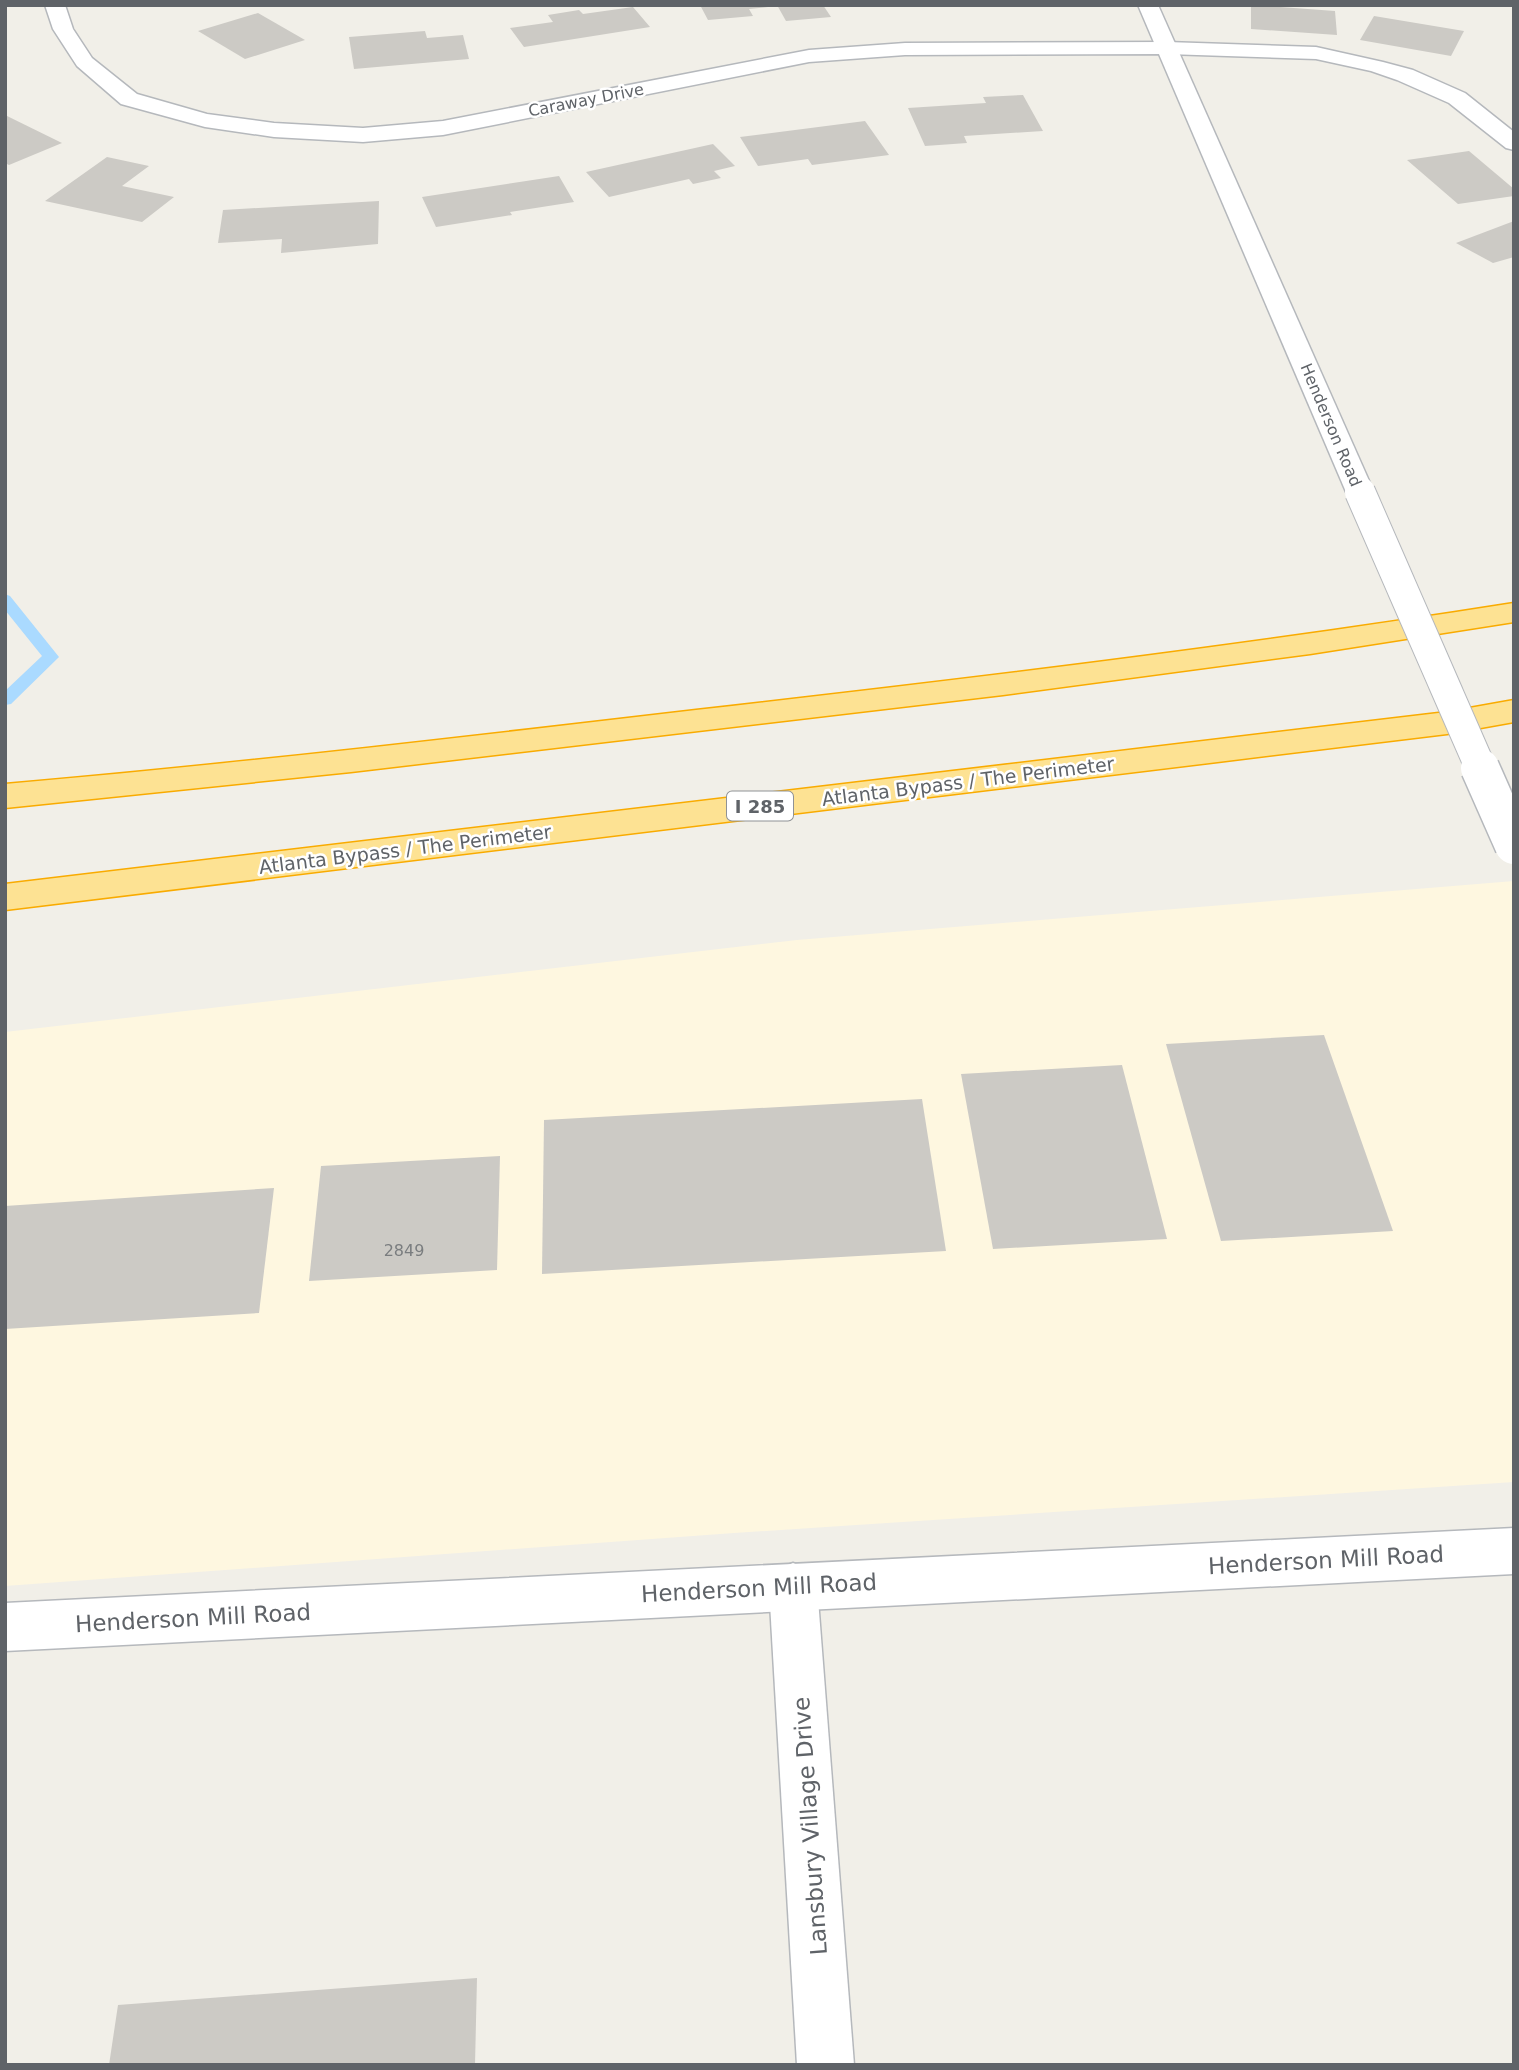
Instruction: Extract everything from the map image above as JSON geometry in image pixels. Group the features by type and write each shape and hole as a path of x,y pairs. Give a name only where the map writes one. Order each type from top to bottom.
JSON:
{"highway":[{"path":"5,796 203,779 866,702 1398,631 1514,612"},
{"name":"Atlanta Bypass / The Perimeter","path":"5,897 1447,723 1514,711"}],"street":[{"name":"Caraway Drive","path":"55,5 63,29 84,62 129,99 205,120 274,130 363,135 443,128 809,56 905,48 1167,48 1317,53 1376,66 1405,75 1457,98 1514,143"},
{"name":"Henderson Road","path":"1148,5 1514,845"},
{"name":"Henderson Mill Road","path":"5,1628 1514,1550"},
{"name":"Lansbury Village Drive","path":"793,1586 826,2065"}],"shaded area":[{"path":"1514,881 1514,1482 734,1533 5,1586 5,1032 797,940"}],"building":[{"path":"700,5 768,7 749,9 753,16 708,20"},
{"path":"777,5 823,5 831,17 786,21"},
{"path":"1251,5 1335,11 1337,35 1251,29"},
{"path":"633,7 650,27 524,47 510,28 553,22 548,15 579,10 583,14"},
{"path":"258,13 305,40 245,59 198,31"},
{"path":"1374,16 1464,31 1451,56 1360,40"},
{"path":"425,31 427,38 463,35 469,59 354,69 349,37"},
{"path":"1023,95 1043,131 964,136 967,143 925,146 908,108 986,103 983,97"},
{"path":"5,115 62,143 9,165 5,163"},
{"path":"865,121 889,155 812,165 808,159 758,166 740,137"},
{"path":"713,144 735,166 714,171 721,178 693,184 689,179 609,197 586,172"},
{"path":"1469,151 1514,189 1514,196 1458,204 1407,160"},
{"path":"107,157 149,166 122,186 174,197 142,222 45,201"},
{"path":"559,176 574,202 436,227 422,197"},
{"path":"379,201 378,244 281,253 282,239 218,243 223,210"},
{"path":"1514,221 1514,257 1493,263 1456,243"},
{"path":"1324,1035 1393,1231 1221,1241 1166,1044"},
{"path":"1122,1065 1167,1239 993,1249 961,1074"},
{"path":"922,1099 946,1251 542,1274 544,1120"},
{"path":"500,1156 497,1270 309,1281 321,1166"},
{"path":"274,1188 259,1313 5,1329 5,1206"},
{"path":"477,1978 475,2065 109,2065 118,2005"}],"waterway":[{"path":"5,599 51,657 5,700"}]}
